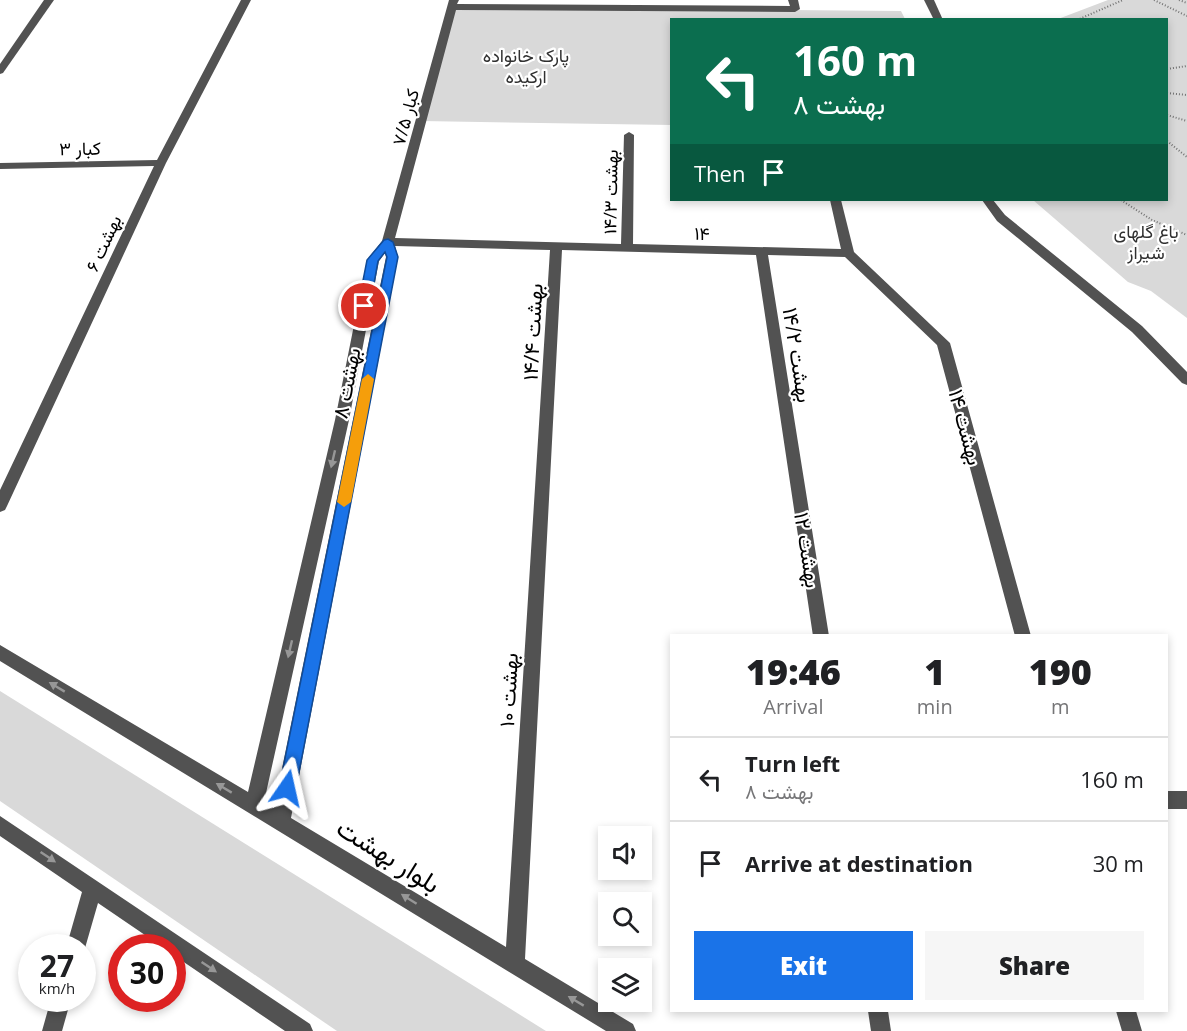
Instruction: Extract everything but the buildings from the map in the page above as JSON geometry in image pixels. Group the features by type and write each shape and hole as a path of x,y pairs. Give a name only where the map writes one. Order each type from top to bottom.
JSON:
{"street":[{"path":"0,71 49,0"},
{"name":"۶ بهشت","path":"0,506 161,163 246,0"},
{"path":"929,0 938,18"},
{"path":"453,4 794,4"},
{"name":"۷/۵ کبار","path":"388,242 453,4"},
{"path":"0,47 16,47"},
{"name":"۱۴/۳ بهشت","path":"627,249 629,135"},
{"name":"۳ کبار","path":"0,166 161,163"},
{"path":"836,201 848,253"},
{"path":"988,201 1001,218 1137,329 1187,380"},
{"name":"۱۴","path":"388,242 848,253"},
{"name":"۸ بهشت","path":"254,806 342,420 373,260 388,242"},
{"name":"۸ بهشت","path":"281,820 392,257 388,242"},
{"name":"۱۴/۴ بهشت","path":"547,420 556,247"},
{"name":"۱۴/۲ بهشت","path":"762,252 795,464"},
{"name":"۱۴ بهشت","path":"848,253 943,343 1022,634"},
{"name":"۱۰ بهشت","path":"515,964 547,420"},
{"name":"۱۲ بهشت","path":"795,464 821,634"},
{"name":"بلوار بهشت","path":"0,652 254,806 281,820 626,1031"},
{"path":"1168,800 1187,800"},
{"path":"0,825 303,1031"},
{"path":"80,934 93,888"},
{"path":"52,1031 57,1012"},
{"path":"878,1012 881,1031"},
{"path":"1126,1012 1132,1031"}],"path":[{"path":"1082,18 1123,0"},
{"path":"1154,0 1187,16"},
{"path":"1179,0 1187,3"},
{"path":"1168,69 1187,66"},
{"path":"1168,93 1187,95"},
{"path":"1168,114 1187,121"},
{"path":"1168,142 1187,157"},
{"path":"1123,201 1152,220 1187,235"}],"green space":[{"name":"باغ گلهای شیراز","path":"1108,0 1187,0 1187,318 1151,291 1128,282 1034,201 1168,201 1168,18 1061,18"},
{"name":"پارک خانواده ارکیده","path":"452,7 901,11 904,18 670,18 670,125 421,121"},
{"path":"0,691 546,1031 337,1031 0,801"}],"slow traffic":[{"path":"344,502 368,379"}],"route":[{"path":"287,788 392,257 388,242 373,260 364,306"}]}
